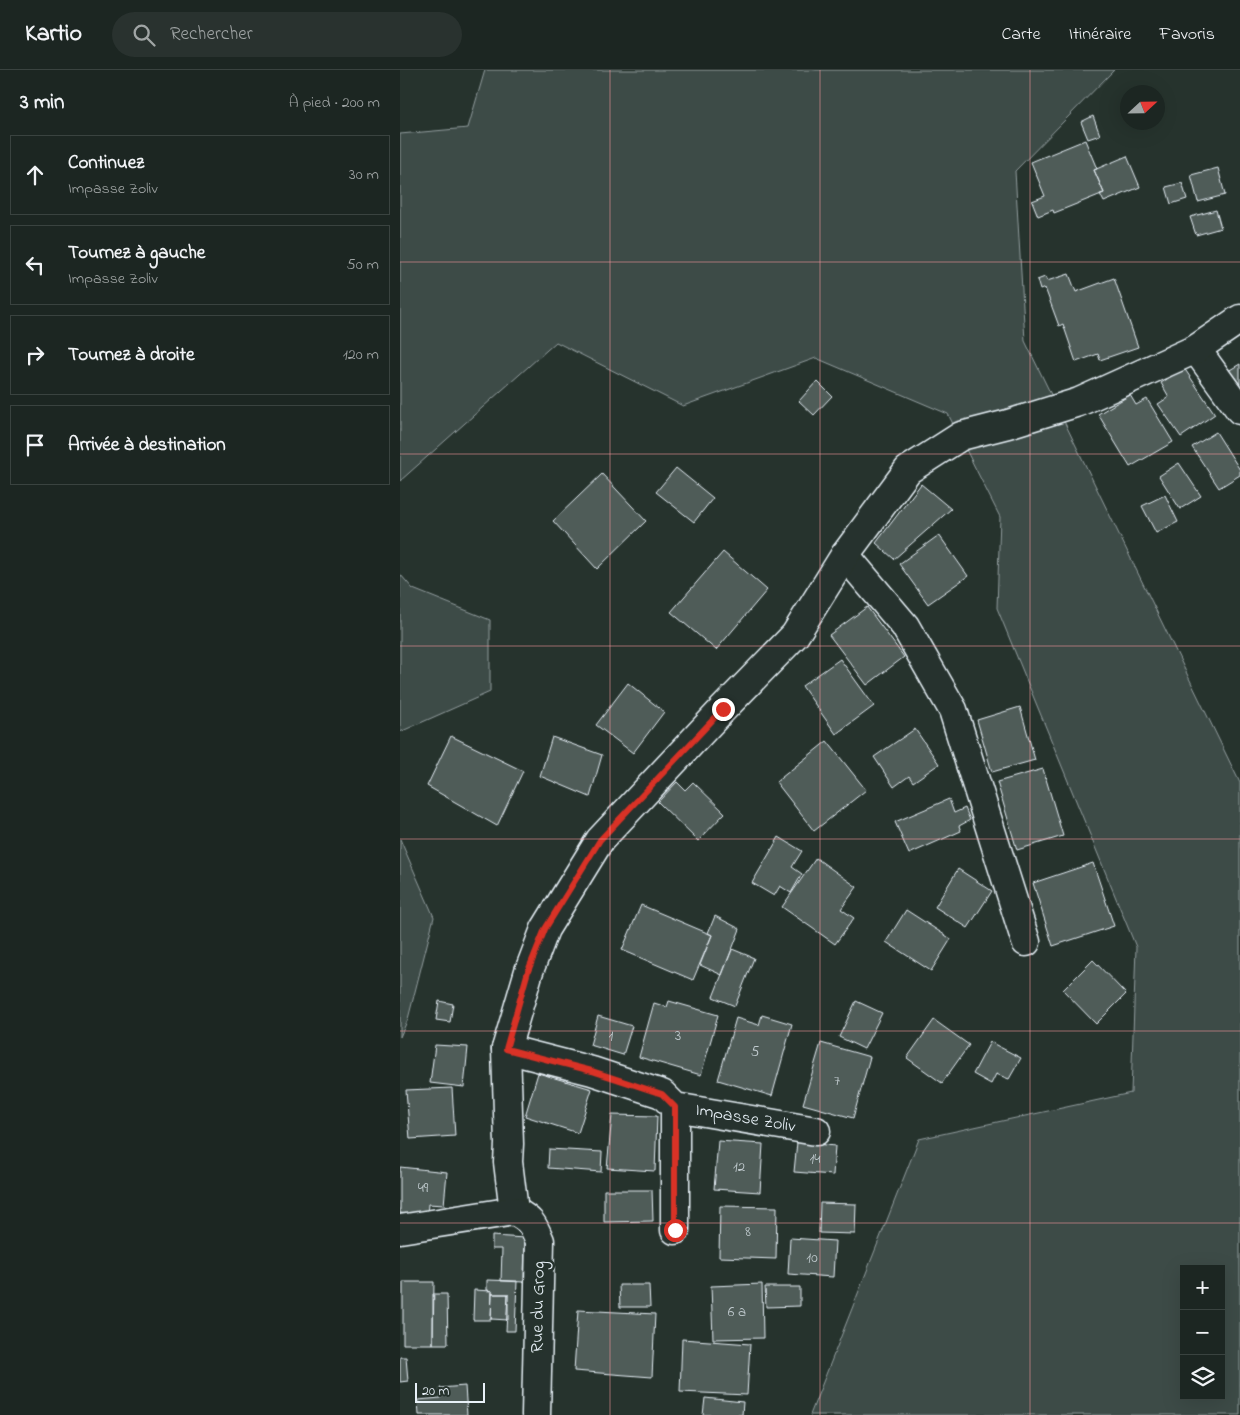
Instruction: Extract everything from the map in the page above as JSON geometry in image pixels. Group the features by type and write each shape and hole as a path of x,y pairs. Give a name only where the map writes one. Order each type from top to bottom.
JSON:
{"street":[{"path":"400,1229 514,1211 508,1162 506,1049 528,971 545,929 600,840 795,635 845,555 908,470 961,436 1079,402 1196,349 1240,319"},
{"path":"1196,349 1240,410"},
{"path":"845,555 904,626 953,710 1026,942"},
{"name":"Impasse Zoliv","path":"506,1049 592,1071 662,1094 675,1107 816,1131"},
{"name":"Impasse Zoliv","path":"675,1107 675,1230"},
{"name":"Rue du Grog","path":"514,1211 533,1224 540,1241 536,1415"}],"shaded area":[{"path":"485,70 1114,70 1015,171 1025,341 1240,783 1240,1415 810,1415 919,1139 1131,1093 1136,947 997,608 1000,517 948,414 816,358 683,406 556,342 400,481 400,134 468,128"},
{"path":"400,574 413,589 490,620 490,692 400,732"},
{"path":"400,839 434,917 408,1019 400,1037"}],"building":[{"path":"1093,116 1100,135 1088,139 1081,122"},
{"path":"1085,140 1097,169 1094,170 1104,193 1054,213 1053,210 1038,216 1032,201 1045,196 1031,162"},
{"path":"1127,156 1140,187 1104,202 1100,194 1104,193 1094,170"},
{"path":"1218,168 1225,195 1198,202 1191,175"},
{"path":"1182,183 1187,199 1171,204 1166,187"},
{"path":"1216,210 1221,228 1196,235 1190,217"},
{"path":"1069,274 1076,292 1114,278 1138,347 1100,360 1098,354 1076,362 1063,324 1059,326 1045,288 1040,290 1037,280 1045,277 1047,281"},
{"path":"1240,364 1240,392 1228,371"},
{"path":"1184,368 1215,414 1181,437 1158,404 1169,397 1161,383"},
{"path":"817,381 832,396 814,415 799,401"},
{"path":"1130,395 1136,405 1147,399 1173,442 1130,467 1098,414"},
{"path":"1216,432 1240,470 1240,475 1219,488 1192,447"},
{"path":"1179,463 1201,496 1180,509 1159,476"},
{"path":"676,468 713,498 694,522 656,492"},
{"path":"602,474 646,521 597,569 553,521"},
{"path":"921,484 951,509 894,559 876,543"},
{"path":"1165,495 1178,522 1156,533 1142,506"},
{"path":"939,535 968,576 928,604 899,564"},
{"path":"723,552 767,590 716,650 671,612"},
{"path":"867,607 904,657 867,685 829,635"},
{"path":"840,659 874,706 836,734 802,686"},
{"path":"628,683 664,712 633,753 596,725"},
{"path":"1020,707 1035,760 992,772 977,720"},
{"path":"915,729 939,764 913,782 909,776 894,787 874,757"},
{"path":"451,736 523,771 497,826 427,786"},
{"path":"552,737 602,755 590,797 540,776"},
{"path":"827,741 866,790 814,831 776,782"},
{"path":"1043,769 1063,836 1017,850 997,782"},
{"path":"677,782 685,790 693,782 725,813 698,841 658,802"},
{"path":"949,799 954,813 965,808 970,820 959,826 961,831 909,854 895,822"},
{"path":"779,837 802,851 792,867 802,874 791,893 780,886 774,896 752,883"},
{"path":"816,858 857,887 841,909 854,918 835,944 782,907"},
{"path":"1093,863 1114,926 1053,946 1033,883"},
{"path":"958,869 992,891 968,928 935,907"},
{"path":"641,905 712,935 693,980 622,950"},
{"path":"906,910 951,939 931,971 886,942"},
{"path":"715,916 740,929 722,975 700,965 712,935 708,933"},
{"path":"732,949 754,958 735,1006 713,997"},
{"path":"1093,960 1126,994 1096,1024 1063,990"},
{"path":"439,1001 453,1004 450,1022 436,1020"},
{"path":"669,1001 718,1015 701,1075 639,1057 654,1003 667,1007"},
{"path":"856,1001 882,1013 864,1049 839,1037"},
{"path":"762,1015 792,1024 772,1096 718,1080 736,1018 759,1025"},
{"path":"598,1016 632,1026 623,1055 590,1045"},
{"path":"934,1020 969,1045 942,1083 907,1058"},
{"path":"990,1042 1021,1058 1009,1079 996,1074 991,1084 973,1074"},
{"path":"821,1043 870,1057 853,1118 803,1104"},
{"path":"435,1045 468,1047 464,1087 430,1083"},
{"path":"538,1073 592,1089 578,1133 525,1116"},
{"path":"452,1088 455,1136 410,1139 406,1090"},
{"path":"612,1115 657,1116 655,1171 607,1168"},
{"path":"718,1141 763,1144 760,1192 714,1189"},
{"path":"797,1142 835,1146 833,1175 794,1172"},
{"path":"549,1149 602,1152 601,1172 548,1168"},
{"path":"400,1167 447,1172 444,1205 428,1204 427,1216 400,1213"},
{"path":"604,1190 652,1190 653,1221 604,1222"},
{"path":"820,1203 856,1204 855,1234 819,1233"},
{"path":"720,1206 777,1207 776,1259 719,1257"},
{"path":"492,1236 525,1238 524,1282 501,1281 502,1249 492,1249"},
{"path":"790,1238 835,1241 833,1277 788,1274"},
{"path":"487,1280 517,1281 515,1331 506,1331 508,1294 492,1294 492,1291 487,1290"},
{"path":"403,1282 434,1282 433,1344 403,1344"},
{"path":"762,1284 763,1338 713,1339 711,1286"},
{"path":"619,1285 649,1285 650,1307 620,1307"},
{"path":"765,1287 800,1287 800,1306 766,1307"},
{"path":"474,1290 492,1291 491,1320 473,1320"},
{"path":"433,1294 447,1294 448,1344 433,1344"},
{"path":"492,1294 508,1294 508,1320 491,1319"},
{"path":"578,1310 655,1314 652,1377 574,1371"},
{"path":"682,1339 750,1344 747,1395 680,1392"},
{"path":"400,1357 406,1357 408,1381 400,1382"},
{"path":"465,1386 467,1415 419,1415 418,1400 441,1398 440,1388"},
{"path":"705,1398 743,1402 742,1415 703,1415"}],"route":[{"path":"675,1230 675,1107 662,1094 592,1071 506,1049 528,971 545,929 600,840 723,709"}]}
